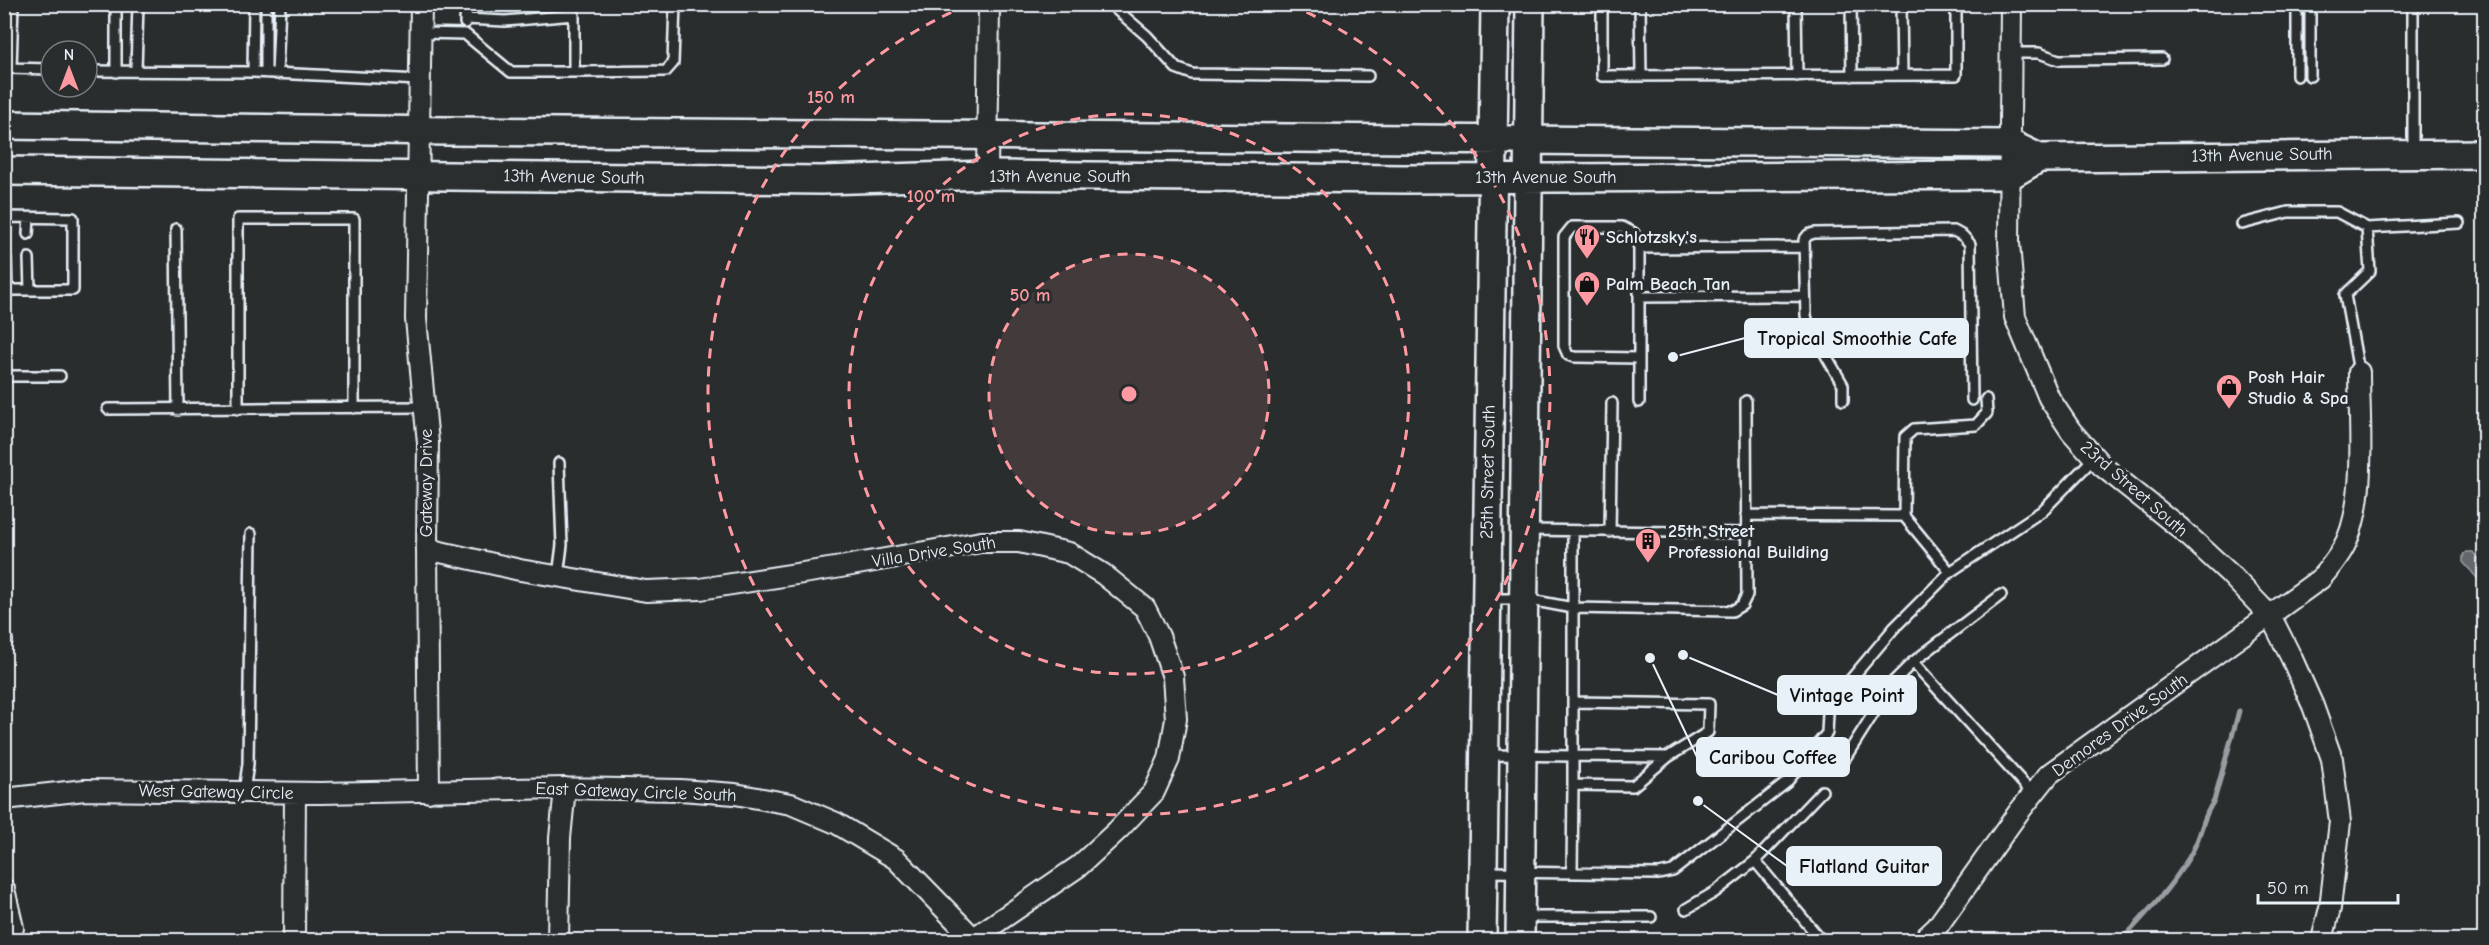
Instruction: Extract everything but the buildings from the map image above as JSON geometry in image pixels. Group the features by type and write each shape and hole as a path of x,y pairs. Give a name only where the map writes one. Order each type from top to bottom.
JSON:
{"main road":[{"name":"25th Street South","path":"1482,940 1494,4"},
{"name":"25th Street South","path":"1521,929 1530,4"},
{"name":"13th Avenue South","path":"4,124 987,136 2010,144 2039,158 2484,154"},
{"name":"13th Avenue South","path":"4,171 821,180 987,175 1492,178 2010,175 2039,158"}],"street":[{"name":"Gateway Drive","path":"421,4 416,319 428,443 429,792"},
{"path":"987,175 989,4"},
{"name":"23rd Street South","path":"2011,4 2009,243 2015,317 2049,398 2071,431 2094,458 2180,528 2229,573 2271,617 2313,706 2332,759 2340,822 2330,908 2322,940"},
{"name":"Demores Drive South","path":"1923,940 1937,927 2049,774 2271,617 2320,579 2343,549 2355,516 2359,482 2359,372"},
{"name":"Villa Drive South","path":"427,549 558,576 646,591 700,589 981,542 1019,542 1069,553 1103,574 1145,608 1159,636 1173,677 1176,719 1169,759 1154,792 1118,830 1079,866 973,940"},
{"path":"558,940 560,838 565,788"},
{"name":"East Gateway Circle South","path":"429,792 565,788 691,791 735,794 791,804 836,823 896,859 973,940"},
{"name":"West Gateway Circle","path":"6,799 85,790 429,792"},
{"path":"294,940 295,792"},
{"path":"4,889 13,928"}],"lane":[{"path":"13,4 8,68 39,69"},
{"path":"116,4 116,72"},
{"path":"136,70 138,4"},
{"path":"253,72 254,4"},
{"path":"266,4 266,73"},
{"path":"277,74 280,4"},
{"path":"465,34 466,4"},
{"path":"421,33 465,34 511,72 666,71 673,63 675,4"},
{"path":"1110,4 1147,36 1176,68 1192,74 1368,76"},
{"path":"1602,4 1602,76 1956,75 1956,4"},
{"path":"1640,4 1641,76"},
{"path":"1796,4 1797,76"},
{"path":"1851,4 1852,76"},
{"path":"1901,4 1902,75"},
{"path":"2297,4 2297,76"},
{"path":"2310,4 2310,76"},
{"path":"2413,4 2414,154"},
{"path":"465,19 505,21 574,15 574,72"},
{"path":"2010,53 2039,53 2059,60 2162,59"},
{"path":"99,71 253,72 420,80"},
{"path":"2242,224 2288,212 2337,212 2367,228 2458,223"},
{"path":"6,234 5,218 73,218 73,290 6,290 6,258"},
{"path":"28,234 29,218"},
{"path":"238,409 238,219 354,219 354,408"},
{"path":"1639,358 1568,355 1564,346 1564,237 1566,231 1572,226 1622,226 1634,233 1639,248 1639,297 1639,358 1639,402"},
{"path":"2359,372 2345,295 2370,271 2367,228"},
{"path":"176,229 178,410"},
{"path":"1844,400 1843,385 1808,324 1804,240 1808,235 1814,233 1954,231 1963,236 1970,244 1972,400"},
{"path":"1639,248 1804,247"},
{"path":"29,258 30,290"},
{"path":"1639,297 1805,296"},
{"path":"4,376 60,376"},
{"path":"1950,573 1904,516 1905,437 1914,429 1976,425 1986,413 1986,399"},
{"path":"1487,599 1525,599 1574,608 1732,611 1742,605 1747,595 1746,401"},
{"path":"1610,532 1612,403"},
{"path":"108,410 425,407"},
{"path":"1483,872 1659,874 1673,871 1786,783 1827,733 1828,694 1846,685 1894,628 1950,573 2042,511 2094,458"},
{"path":"558,576 562,545 559,463"},
{"path":"1746,515 1904,516"},
{"path":"1526,530 1746,533"},
{"path":"1572,872 1573,531"},
{"path":"244,792 248,764 251,534"},
{"path":"1840,766 1893,681 1913,662 2001,595"},
{"path":"4,625 7,641 4,642"},
{"path":"1913,662 2033,794"},
{"path":"1573,785 1633,786 1668,757 1708,732 1709,704 1574,702"},
{"path":"1485,755 1668,757"},
{"path":"4,775 6,799"},
{"path":"1686,909 1714,892 1755,861 1822,791"},
{"path":"1755,861 1821,940"},
{"path":"1521,929 1651,917"}],"shaded area":[{"path":"2473,552 2484,565 2484,578 2477,578 2463,562 2463,555"}],"waterway":[{"path":"2122,940 2170,885 2194,848 2207,812 2214,801 2239,711"}],"place":[{"name":"Schlotzsky's","path":"1587,260"},
{"name":"Palm Beach Tan","path":"1587,307"},
{"name":"Tropical Smoothie Cafe","path":"1673,357"},
{"name":"Posh Hair Studio & Spa","path":"2229,410"},
{"name":"25th Street Professional Building","path":"1648,564"},
{"name":"Vintage Point","path":"1683,655"},
{"name":"Caribou Coffee","path":"1650,658"},
{"name":"Flatland Guitar","path":"1698,801"}]}
